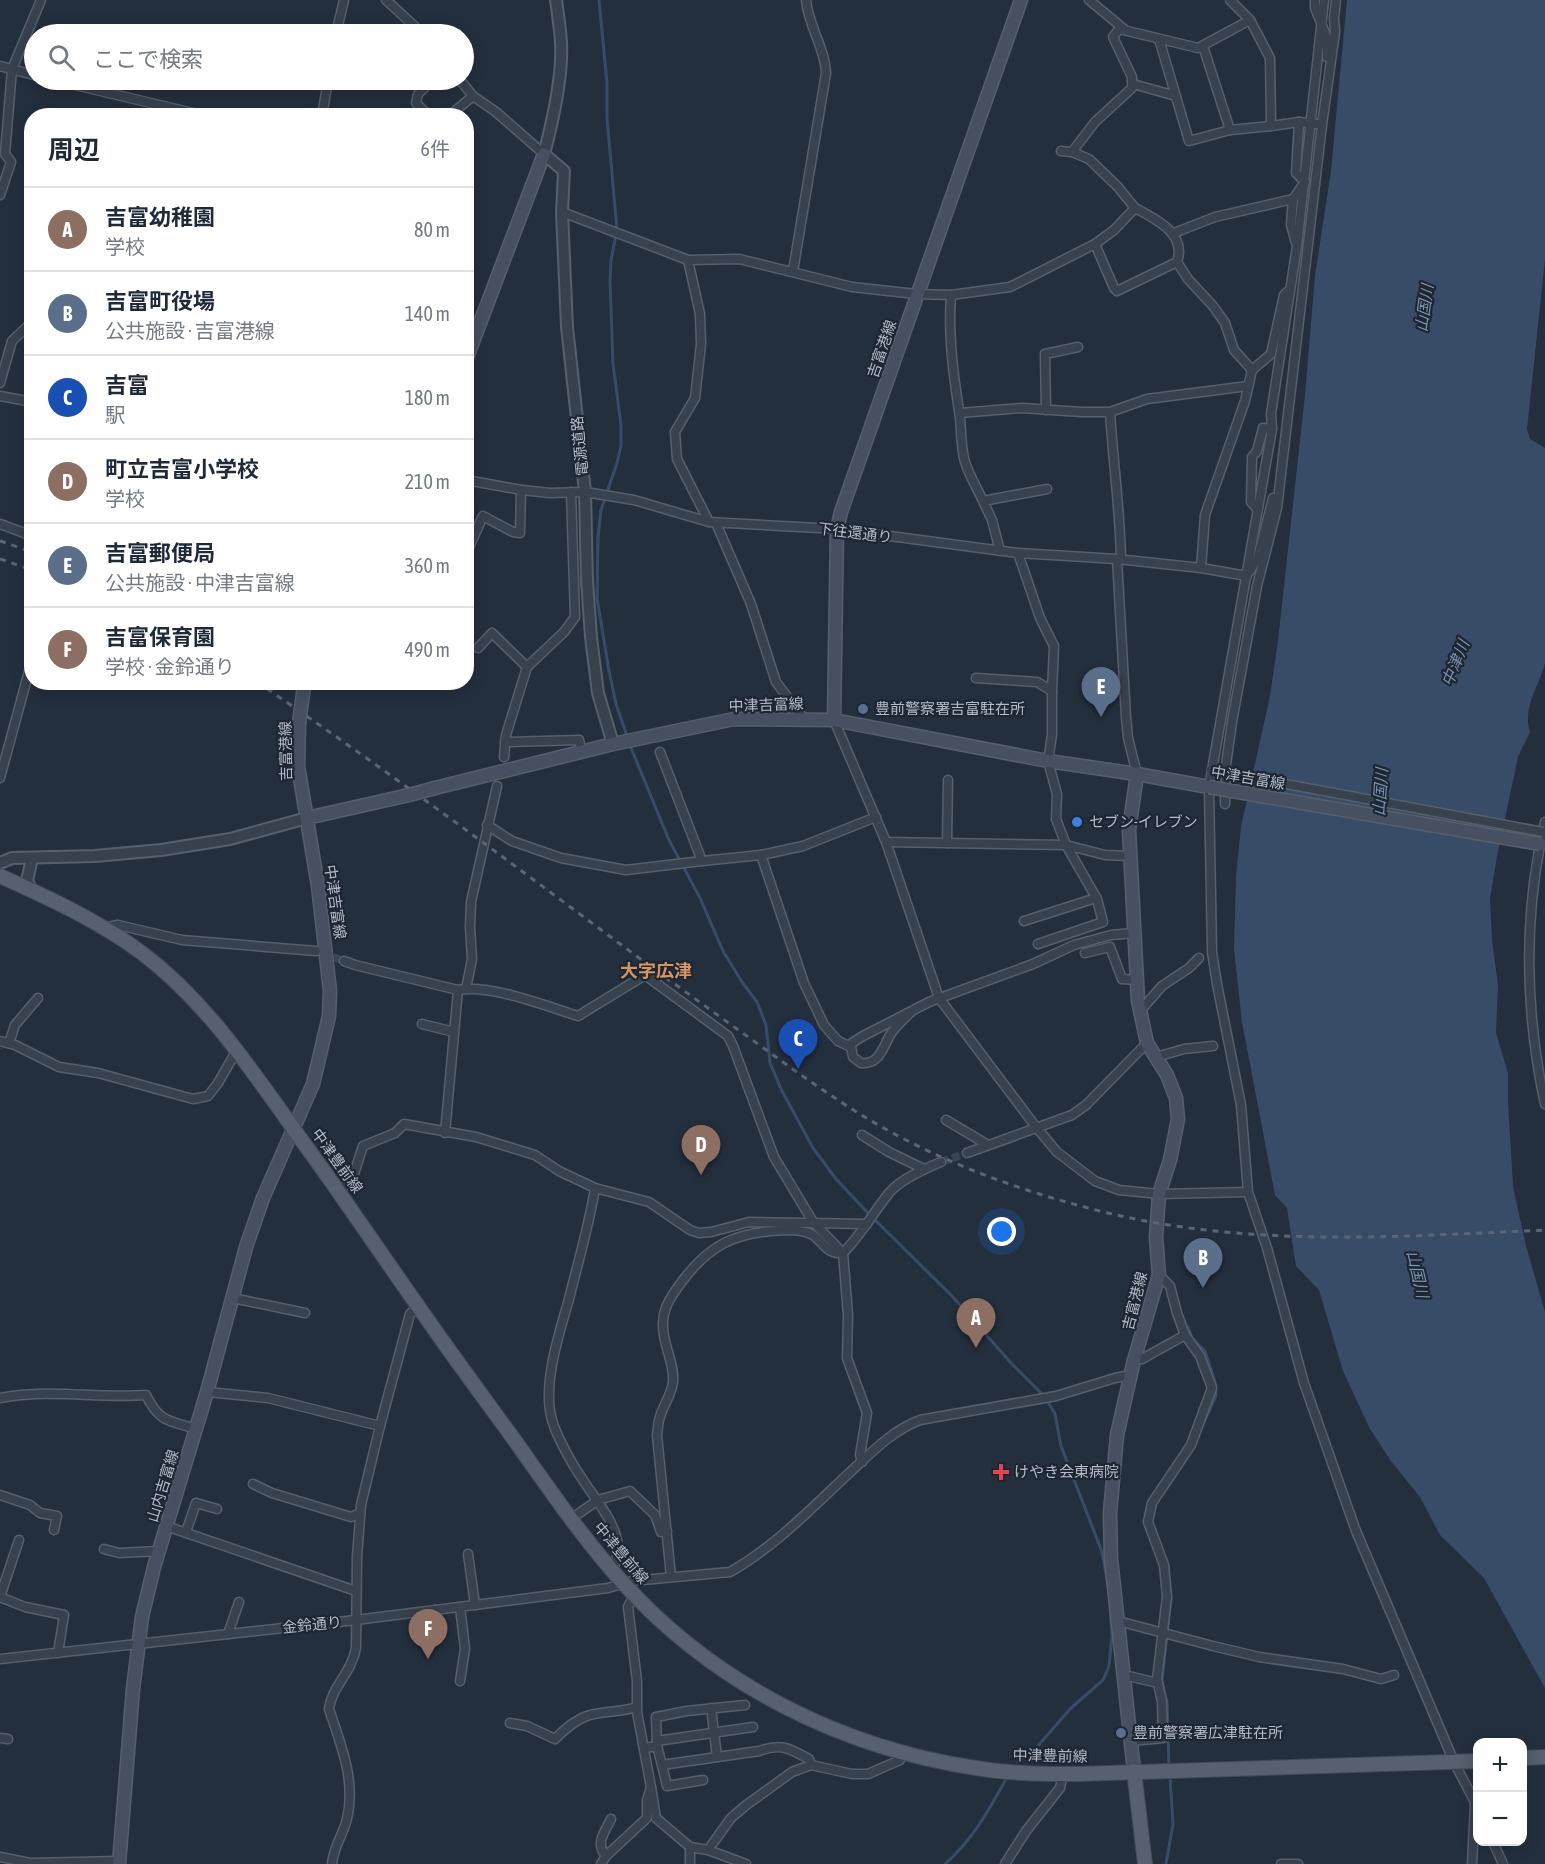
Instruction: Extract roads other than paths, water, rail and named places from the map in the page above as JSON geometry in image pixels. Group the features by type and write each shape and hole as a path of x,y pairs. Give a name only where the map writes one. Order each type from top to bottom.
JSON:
{"main road":[{"name":"吉富港線","path":"834,720 837,529 841,512 1021,0"},
{"path":"474,339 544,154"},
{"name":"吉富港線","path":"304,690 299,723 298,766 307,818"},
{"name":"中津吉富線","path":"294,1130 313,1084 329,1016 330,991 318,886 307,818 613,744 734,719 834,720 1048,761 1543,836"},
{"name":"吉富港線","path":"1134,1771 1111,1559 1110,1513 1116,1435 1134,1360 1159,1275 1156,1236 1160,1194 1178,1119 1176,1098 1167,1075 1147,1043 1140,1011 1129,830 1137,774"},
{"name":"中津豊前線","path":"0,876 69,908 142,952 176,981 209,1016 237,1050 339,1191 418,1307 571,1519 612,1571 634,1595 706,1658 741,1683 814,1721 854,1738 900,1753 979,1769 1063,1774 1473,1761"},
{"name":"山内吉富線","path":"120,1862 133,1689 142,1617 246,1247 263,1198 294,1130"},
{"path":"1527,1758 1545,1757"},
{"path":"1134,1771 1145,1864"}],"street":[{"path":"30,24 40,0"},
{"path":"338,24 344,0"},
{"path":"386,0 412,24"},
{"path":"468,90 544,154 551,127 561,44 556,0"},
{"path":"794,271 826,73 826,63 814,33 806,0"},
{"path":"1230,0 1250,20 1270,58 1271,126"},
{"path":"1315,0 1315,8 1328,38 1327,91"},
{"path":"1324,0 1297,246 1276,356 1271,414 1272,429 1211,770 1209,787 1212,952 1230,1058 1241,1105 1248,1192 1267,1248 1304,1383 1346,1506 1454,1762 1473,1799"},
{"path":"1225,804 1226,765 1232,722 1257,586 1276,508 1288,422 1335,32 1336,0"},
{"path":"1091,1 1124,30"},
{"path":"1072,152 1095,122 1132,88 1132,77 1113,37 1119,29 1192,48 1203,46 1250,20"},
{"path":"0,195 11,162 5,154 12,69 24,39"},
{"path":"1159,39 1189,141 1230,130 1299,122 1322,125"},
{"path":"1203,46 1230,130"},
{"path":"0,66 24,72"},
{"path":"1133,84 1176,96"},
{"path":"97,90 174,108"},
{"path":"323,108 326,90"},
{"path":"421,108 416,103 418,94 422,90"},
{"path":"459,108 473,96"},
{"path":"1299,122 1296,172 1305,182 1316,183"},
{"path":"1061,151 1072,152 1089,159 1136,208 1174,233 1180,254 1178,262 1188,279 1214,306 1225,323 1234,350 1251,370"},
{"name":"電源道路","path":"544,154 564,171 562,212 567,327 585,492 591,637 598,693 613,744"},
{"path":"1297,246 1291,225 1293,199 1305,182"},
{"path":"1174,233 1215,217 1293,199"},
{"path":"562,212 688,260 739,259 852,287 916,294 951,295 1010,287 1095,244 1114,230 1136,208"},
{"path":"1095,244 1117,291 1178,262"},
{"path":"688,260 700,314 701,344 695,398 675,432 677,459 712,523 751,604 776,682 804,719"},
{"path":"951,295 949,325 954,386 960,413 964,456 992,520 1000,551"},
{"path":"0,383 12,341 24,330"},
{"path":"1046,410 1045,354 1078,347"},
{"path":"1251,370 1276,356"},
{"path":"1202,568 1204,515 1245,401 1251,370"},
{"path":"960,413 1022,408 1110,412 1147,399 1248,386"},
{"path":"0,396 24,400"},
{"path":"1110,412 1119,510 1126,717 1128,738 1137,774"},
{"path":"1271,414 1288,422"},
{"path":"1257,509 1251,502 1252,457 1257,451 1263,428 1272,429"},
{"path":"1246,580 1258,557 1280,478"},
{"name":"下往還通り","path":"474,481 521,490 550,493 585,492 634,500 712,523 837,529 1018,553 1119,559 1202,568 1246,580 1257,586"},
{"path":"982,501 1047,489"},
{"path":"474,536 483,516 513,532 520,533 521,490"},
{"path":"504,757 505,742 519,687 527,667 564,633 575,617 571,492"},
{"path":"0,524 24,533"},
{"path":"1018,553 1040,618 1054,646 1052,735 1048,761 1057,794 1056,819 1066,845 1096,898 1103,922 1038,944"},
{"path":"478,648 492,633 527,667"},
{"path":"976,678 1037,682 1052,691"},
{"path":"0,778 2,759 24,686"},
{"path":"834,720 886,842 939,998 1057,1152 1095,1181 1119,1190 1160,1194 1248,1192"},
{"path":"505,742 579,740 582,752"},
{"path":"660,752 702,861"},
{"path":"1211,770 1543,836 1532,894 1530,979 1531,1018 1545,1104"},
{"path":"947,843 948,780"},
{"path":"445,1133 454,1032 462,990 472,959 471,902 497,786"},
{"path":"487,825 512,841 561,858 626,870 761,855 803,846 876,817"},
{"path":"0,863 12,858 95,856 161,850 230,839 307,818"},
{"path":"886,842 1066,845 1105,855 1130,856"},
{"path":"761,855 804,983 824,1025 838,1041 851,1047"},
{"path":"32,891 27,881 33,858"},
{"path":"1024,921 1096,898"},
{"path":"104,928 118,924 182,940 316,951"},
{"path":"912,1011 892,1033 880,1055 872,1062 856,1061 851,1047 856,1040 912,1011 939,998 1033,964 1074,945 1111,935 1134,933"},
{"path":"1085,953 1110,947 1122,980 1137,980"},
{"path":"1140,1011 1162,986 1189,968 1199,958"},
{"path":"344,960 355,965 462,990 506,994 578,1016 645,975 728,1036 774,1157 813,1222 843,1253 848,1314 848,1358 867,1413 860,1455 862,1462"},
{"path":"9,1043 15,1025 38,998"},
{"path":"422,1024 454,1032"},
{"path":"0,1041 59,1067 98,1073 193,1099 208,1096 237,1050"},
{"path":"967,1153 1072,1115 1086,1105 1147,1043"},
{"path":"1156,1057 1184,1049 1213,1046"},
{"path":"946,1120 988,1145"},
{"path":"339,1191 352,1180 363,1146 395,1133 404,1124 476,1137 535,1155 560,1171 595,1188 649,1202 690,1230 699,1233 748,1222 867,1224"},
{"path":"862,1135 889,1152 924,1169"},
{"path":"671,1577 657,1435 660,1416 673,1383 671,1363 662,1326 665,1309 672,1296 700,1259 726,1241 746,1234 788,1230 805,1232 813,1235 827,1250 836,1254 843,1253 855,1242 890,1192 924,1169 941,1162"},
{"path":"595,1188 590,1220 553,1359 549,1404 552,1422 581,1478 598,1500 616,1534 617,1562 612,1571"},
{"path":"1131,1741 1163,1738 1162,1702 1158,1683 1167,1598 1164,1565 1148,1522 1152,1503 1191,1445 1212,1388 1200,1356 1185,1335 1170,1286 1159,1275"},
{"path":"232,1298 305,1313"},
{"path":"332,1864 349,1809 349,1783 348,1766 329,1709 333,1693 354,1661 360,1513 380,1426 410,1314 418,1307"},
{"path":"1134,1360 1142,1359 1185,1335"},
{"name":"金鈴通り","path":"0,1659 356,1620 608,1588 671,1577 730,1572 798,1521 894,1433 906,1425 920,1420 1056,1396 1131,1375"},
{"path":"0,1398 35,1392 146,1395 154,1411 164,1419 196,1429"},
{"path":"207,1392 268,1398 380,1426"},
{"path":"254,1484 272,1493 351,1517 360,1513"},
{"path":"571,1519 598,1500 630,1491 655,1515 661,1532 667,1531"},
{"path":"0,1495 30,1505 40,1513 57,1516 54,1530"},
{"path":"186,1532 196,1503 217,1509"},
{"path":"166,1526 356,1591"},
{"path":"19,1540 0,1597 25,1606 64,1615 58,1653"},
{"path":"104,1549 119,1553 159,1551"},
{"path":"468,1554 475,1605"},
{"path":"634,1595 628,1606 637,1681 637,1707 656,1818 690,1847 708,1850 746,1864"},
{"path":"228,1634 239,1602"},
{"path":"460,1607 465,1649 460,1681"},
{"path":"432,1629 435,1610"},
{"path":"1118,1620 1213,1647 1259,1657 1343,1669 1381,1679 1394,1675"},
{"path":"1124,1675 1158,1683"},
{"path":"703,1780 667,1786 657,1743 656,1717 745,1705"},
{"path":"510,1723 527,1726 555,1738 567,1727 590,1715 622,1712 637,1707"},
{"path":"711,1708 717,1757"},
{"path":"644,1748 657,1743 714,1732 753,1727"},
{"path":"662,1765 759,1750 774,1745 786,1747 809,1758 811,1765"},
{"path":"708,1850 732,1818 792,1772 811,1765 852,1774 868,1774 900,1760 900,1753"},
{"path":"1005,1864 1026,1830 1060,1788 1063,1774"},
{"path":"610,1819 600,1840 604,1860 648,1818 647,1800 651,1787"},
{"path":"1472,1864 1473,1823"},
{"path":"1495,1846 1503,1864"},
{"path":"690,1847 690,1864"},
{"path":"0,1857 30,1863 120,1862"},
{"path":"1281,1864 1298,1864"}],"water":[{"path":"1347,0 1545,0 1545,259 1527,429 1530,439 1545,448 1545,663 1528,714 1530,732 1518,757 1490,899 1492,940 1498,985 1496,1033 1508,1073 1513,1187 1526,1246 1545,1312 1545,1688 1484,1578 1440,1535 1420,1497 1391,1461 1370,1429 1343,1371 1319,1290 1296,1266 1287,1208 1275,1195 1242,1022 1234,949 1236,877 1241,827 1270,696 1278,641 1305,395 1315,276 1331,171"}],"waterway":[{"path":"599,0 617,230 611,260 610,281 613,364 621,425 621,446 601,510 597,598 616,704 627,736"},
{"path":"629,743 669,840 700,898 723,951 757,1002 766,1025 770,1063 782,1091 813,1148 836,1179 953,1297 1011,1363 1045,1397 1055,1414 1061,1446 1102,1552 1109,1591 1112,1636 1109,1666 1103,1680 1070,1709 1037,1747 1018,1762"},
{"path":"1188,1327 1192,1338 1205,1351 1215,1382 1216,1396 1200,1431"},
{"path":"1162,1495 1175,1476"},
{"path":"1168,1565 1170,1591"},
{"path":"1169,1767 1167,1702 1162,1681 1171,1598"},
{"path":"1166,1864 1173,1824 1170,1777"},
{"path":"945,1864 972,1835 1005,1781"}],"tunnel":[{"path":"322,953 344,961"},
{"path":"941,1162 967,1153"}],"railway":[{"path":"0,541 24,549"},
{"path":"0,559 24,567"},
{"path":"269,690 392,776 821,1089 905,1140 958,1164 1012,1185 1096,1210 1151,1222 1207,1230 1319,1237 1545,1230"}],"place":[{"name":"豊前警察署吉富駐在所","path":"863,709"},
{"name":"吉富郵便局","path":"1101,717"},
{"name":"セブン-イレブン","path":"1077,822"},
{"name":"吉富","path":"798,1069"},
{"name":"町立吉富小学校","path":"701,1175"},
{"name":"吉富町役場","path":"1203,1288"},
{"name":"吉富幼稚園","path":"976,1348"},
{"name":"けやき会東病院","path":"1001,1472"},
{"name":"吉富保育園","path":"428,1659"},
{"name":"豊前警察署広津駐在所","path":"1121,1733"}],"district":[{"name":"大字広津","path":"656,971"}],"water label":[{"name":"山国川","path":"1424,308"},
{"name":"中津川","path":"1455,663"},
{"name":"山国川","path":"1380,792"},
{"name":"山国川","path":"1418,1274"}]}
